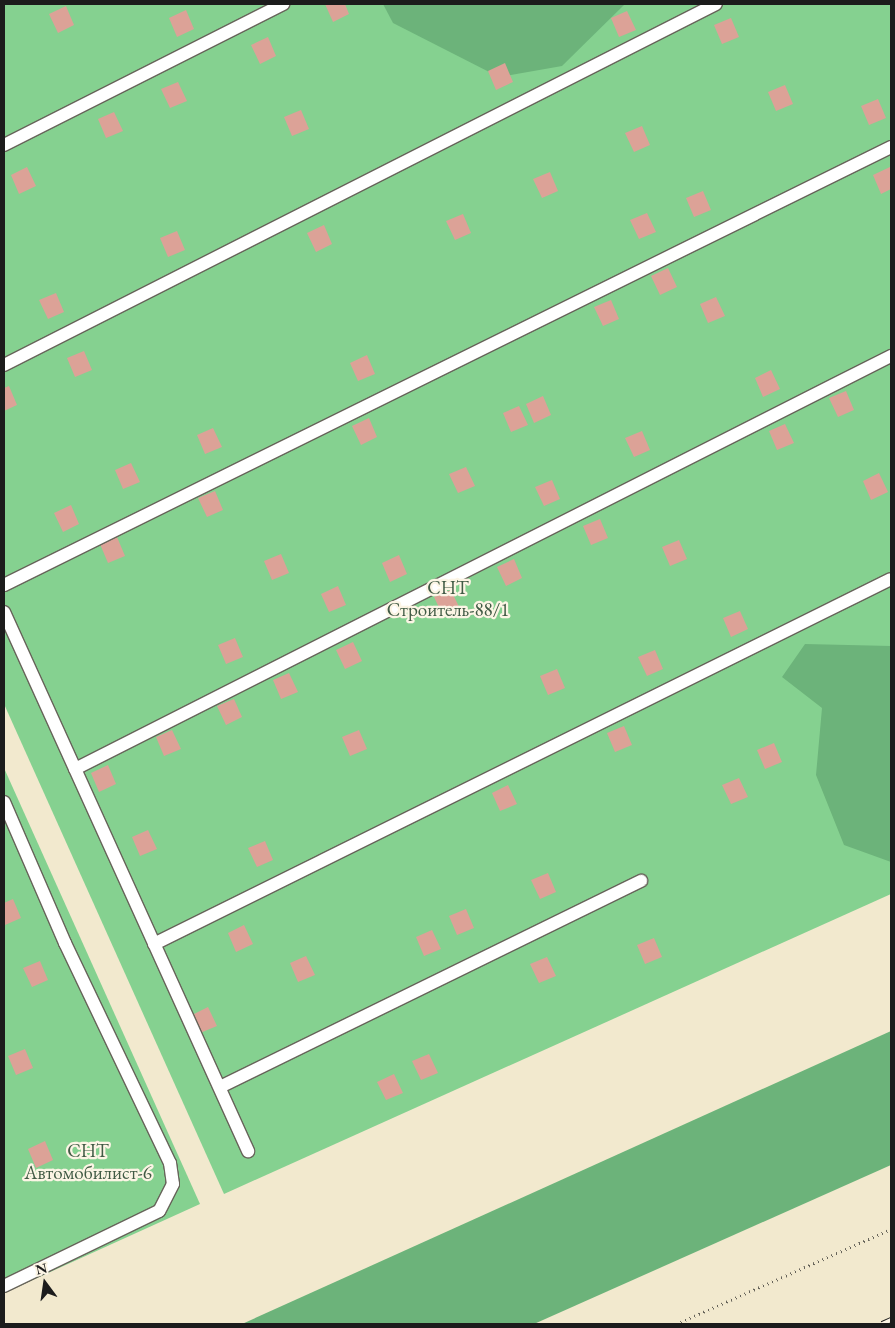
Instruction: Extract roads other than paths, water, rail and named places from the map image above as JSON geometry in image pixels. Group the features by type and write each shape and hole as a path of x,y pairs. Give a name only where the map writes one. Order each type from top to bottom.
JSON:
{"lane":[{"path":"4,145 283,4"},
{"path":"4,365 716,4"},
{"path":"4,585 891,147"},
{"path":"75,769 891,356"},
{"path":"154,944 891,579"},
{"path":"4,612 248,1151"},
{"path":"4,802 65,944 170,1163 173,1184 159,1211 4,1284"},
{"path":"220,1087 640,881"}],"railway":[{"path":"882,1324 891,1320"}],"park label":[{"name":"СНТ Строитель-88/1","path":"448,599"},
{"name":"СНТ Автомобилист-6","path":"88,1162"}]}
